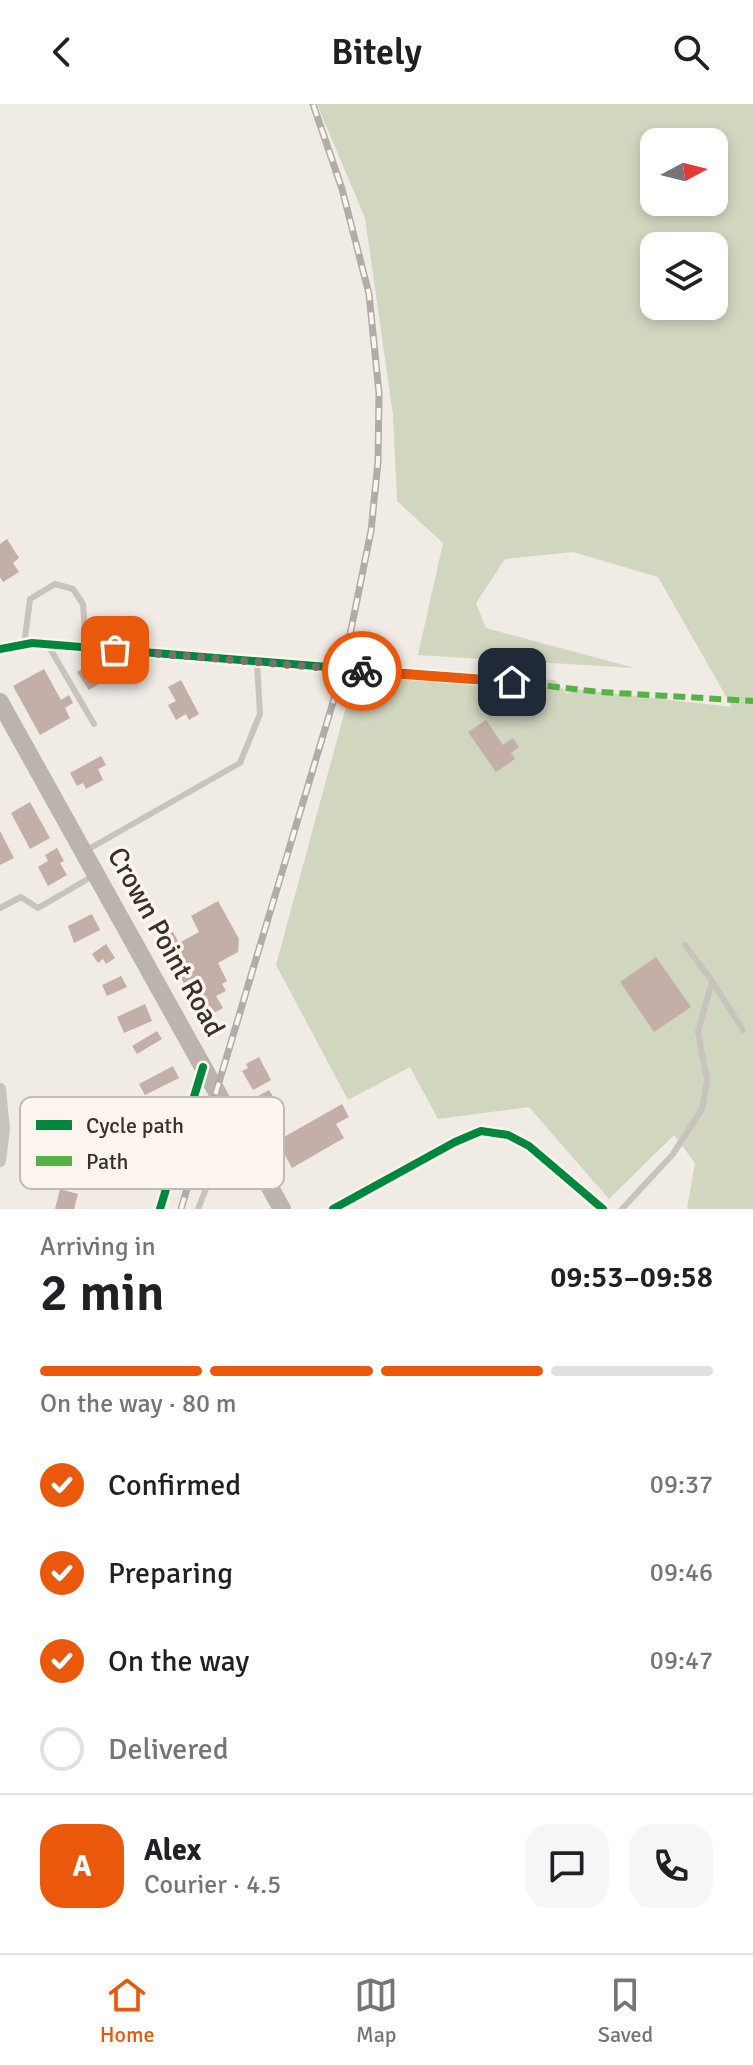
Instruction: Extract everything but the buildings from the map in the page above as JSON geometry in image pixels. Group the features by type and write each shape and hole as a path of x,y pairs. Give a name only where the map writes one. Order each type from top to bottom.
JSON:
{"main road":[{"name":"Crown Point Road","path":"0,702 220,1097"},
{"name":"Crown Point Road","path":"271,1189 282,1209"}],"street":[{"path":"0,649 48,645 512,682"},
{"path":"194,1097 203,1067"},
{"path":"0,1089 4,1129 0,1161"},
{"path":"333,1209 481,1131 508,1135 529,1146 603,1209"},
{"path":"160,1209 166,1189"}],"lane":[{"path":"24,645 30,599 55,584 73,589 83,604 86,648"},
{"path":"48,645 94,724"},
{"path":"84,851 240,763 260,714 257,662"},
{"path":"0,908 21,897 38,908 96,874"},
{"path":"685,945 743,1030"},
{"path":"622,1209 673,1154 702,1109 707,1080 698,1032 712,981"},
{"path":"198,1209 206,1189"}],"green space":[{"path":"317,104 753,104 753,1209 687,1209 695,1163 674,1135 609,1199 529,1107 438,1119 410,1067 348,1100 276,965 357,666 555,680 567,694 573,689 732,707 658,577 573,552 505,559 476,603 486,628 635,668 418,655 443,543 397,501 393,415 365,218"}],"railway":[{"path":"215,1097 343,669 371,531 378,462 379,393 369,294 342,189 313,104"},
{"path":"181,1209 187,1189"}],"marked path":[{"path":"512,682 600,692 753,701"}],"cycle path":[{"path":"0,649 32,643 512,682"},
{"path":"194,1097 203,1067"},
{"path":"333,1209 481,1131 508,1135 529,1146 603,1209"},
{"path":"160,1209 166,1189"}],"way so far":[{"path":"115,650 362,671"}],"route":[{"path":"362,671 512,682"}]}
